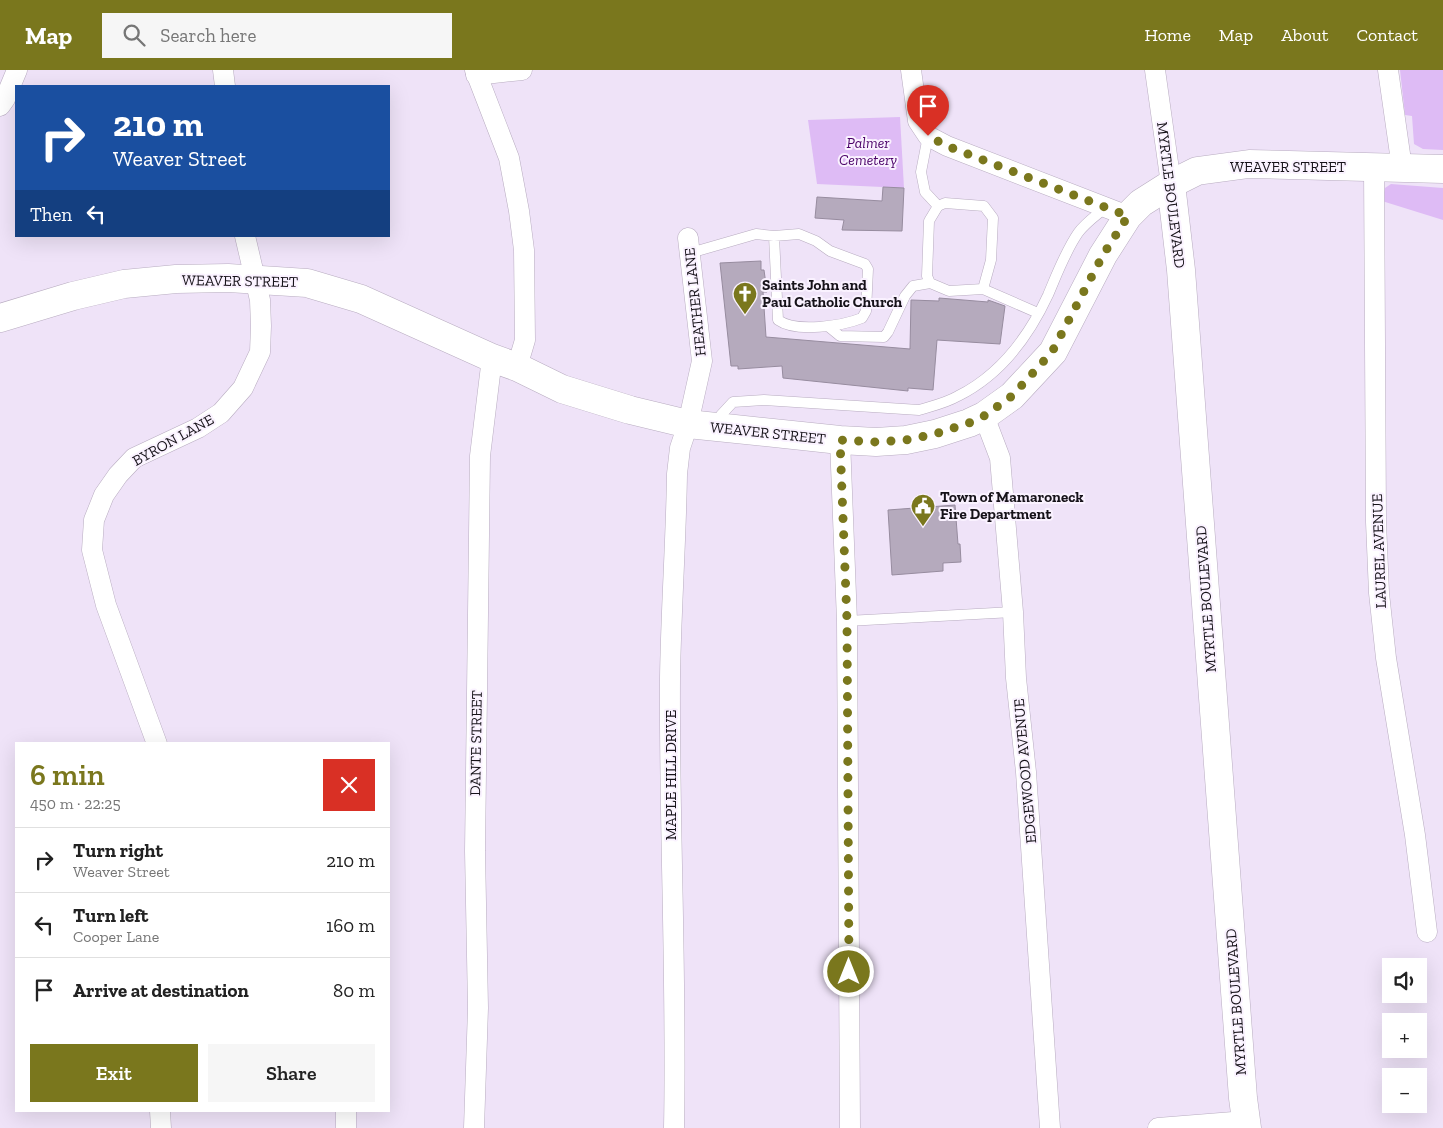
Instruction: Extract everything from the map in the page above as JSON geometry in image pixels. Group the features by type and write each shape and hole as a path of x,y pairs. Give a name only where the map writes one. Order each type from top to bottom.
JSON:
{"main road":[{"name":"WEAVER STREET","path":"0,318 73,296 124,284 176,279 228,278 307,282 361,299 492,358 517,367 562,389 630,410 688,424 840,440 876,442 906,440 935,434 969,423 984,416 1012,396 1052,352 1103,255 1117,211 1141,203 1171,184 1197,171 1249,164 1443,169"},
{"name":"MYRTLE BOULEVARD","path":"1171,184 1181,270 1246,1124"}],"street":[{"path":"0,106 5,99 17,70"},
{"path":"223,70 225,85"},
{"path":"517,367 525,340 522,231 508,158 476,72 522,70"},
{"path":"911,70 918,121 928,136 947,146 1117,211"},
{"name":"MYRTLE BOULEVARD","path":"1155,70 1171,184"},
{"path":"1388,70 1402,168"},
{"name":"LAUREL AVENUE","path":"1374,167 1376,522 1379,592 1386,658 1415,835 1426,932"},
{"name":"BYRON LANE","path":"156,742 106,605 92,550 94,520 104,495 118,475 134,458 198,428 221,413 243,388 260,352 262,326 260,300 245,237"},
{"name":"HEATHER LANE","path":"688,424 702,361 689,245"},
{"name":"DANTE STREET","path":"474,1128 478,1008 474,851 480,456 492,358"},
{"name":"EDGEWOOD AVENUE","path":"984,416 1000,458 1013,612 1016,678 1026,772 1050,1128"},
{"name":"MAPLE HILL DRIVE","path":"674,1128 676,1039 672,915 670,677 677,474 680,448 688,424"},
{"path":"840,440 847,621 850,1128"},
{"path":"160,1112 161,1128"},
{"path":"346,1112 346,1128"},
{"path":"1158,1128 1246,1124"}],"lane":[{"path":"928,136 921,172 925,192 938,206"},
{"path":"930,283 927,276 929,221 938,206 945,203 984,206 993,218 991,260 983,289"},
{"path":"718,427 721,416 733,402 764,400 919,410 960,396 990,376 1010,356 1026,335 1079,232 1117,211"},
{"path":"689,245 756,234 774,236 799,234 816,241 830,251 865,264 868,269 866,312 862,318 829,327 785,325 778,320 774,236"},
{"path":"829,327 840,336 884,337 905,296 913,286 930,283 949,291 983,289 1038,313"},
{"path":"847,621 1013,612"}],"green space":[{"path":"1400,70 1443,70 1443,150 1423,149 1414,144 1412,116 1405,115"},
{"name":"Palmer Cemetery","path":"900,117 904,188 817,184 808,120"},
{"path":"1391,184 1443,188 1443,220 1382,201 1385,188"}],"building":[{"path":"883,187 904,188 902,231 842,230 844,220 815,218 817,197 882,201"},
{"path":"761,261 761,270 764,270 767,292 763,292 766,337 910,349 911,300 939,301 939,298 988,302 988,300 1005,306 1000,344 937,340 933,390 908,388 908,391 783,378 782,366 738,369 738,366 731,366 720,263"},
{"name":"Town of Mamaroneck Fire Department","path":"955,505 961,562 943,563 943,571 892,575 888,510"}],"place":[{"name":"Saints John and Paul Catholic Church","path":"745,315"},
{"name":"Town of Mamaroneck Fire Department","path":"923,527"}],"route":[{"path":"849,972 847,621 840,440 876,442 906,440 935,434 984,416 1012,396 1052,352 1103,255 1128,216 947,146 928,136"}]}
